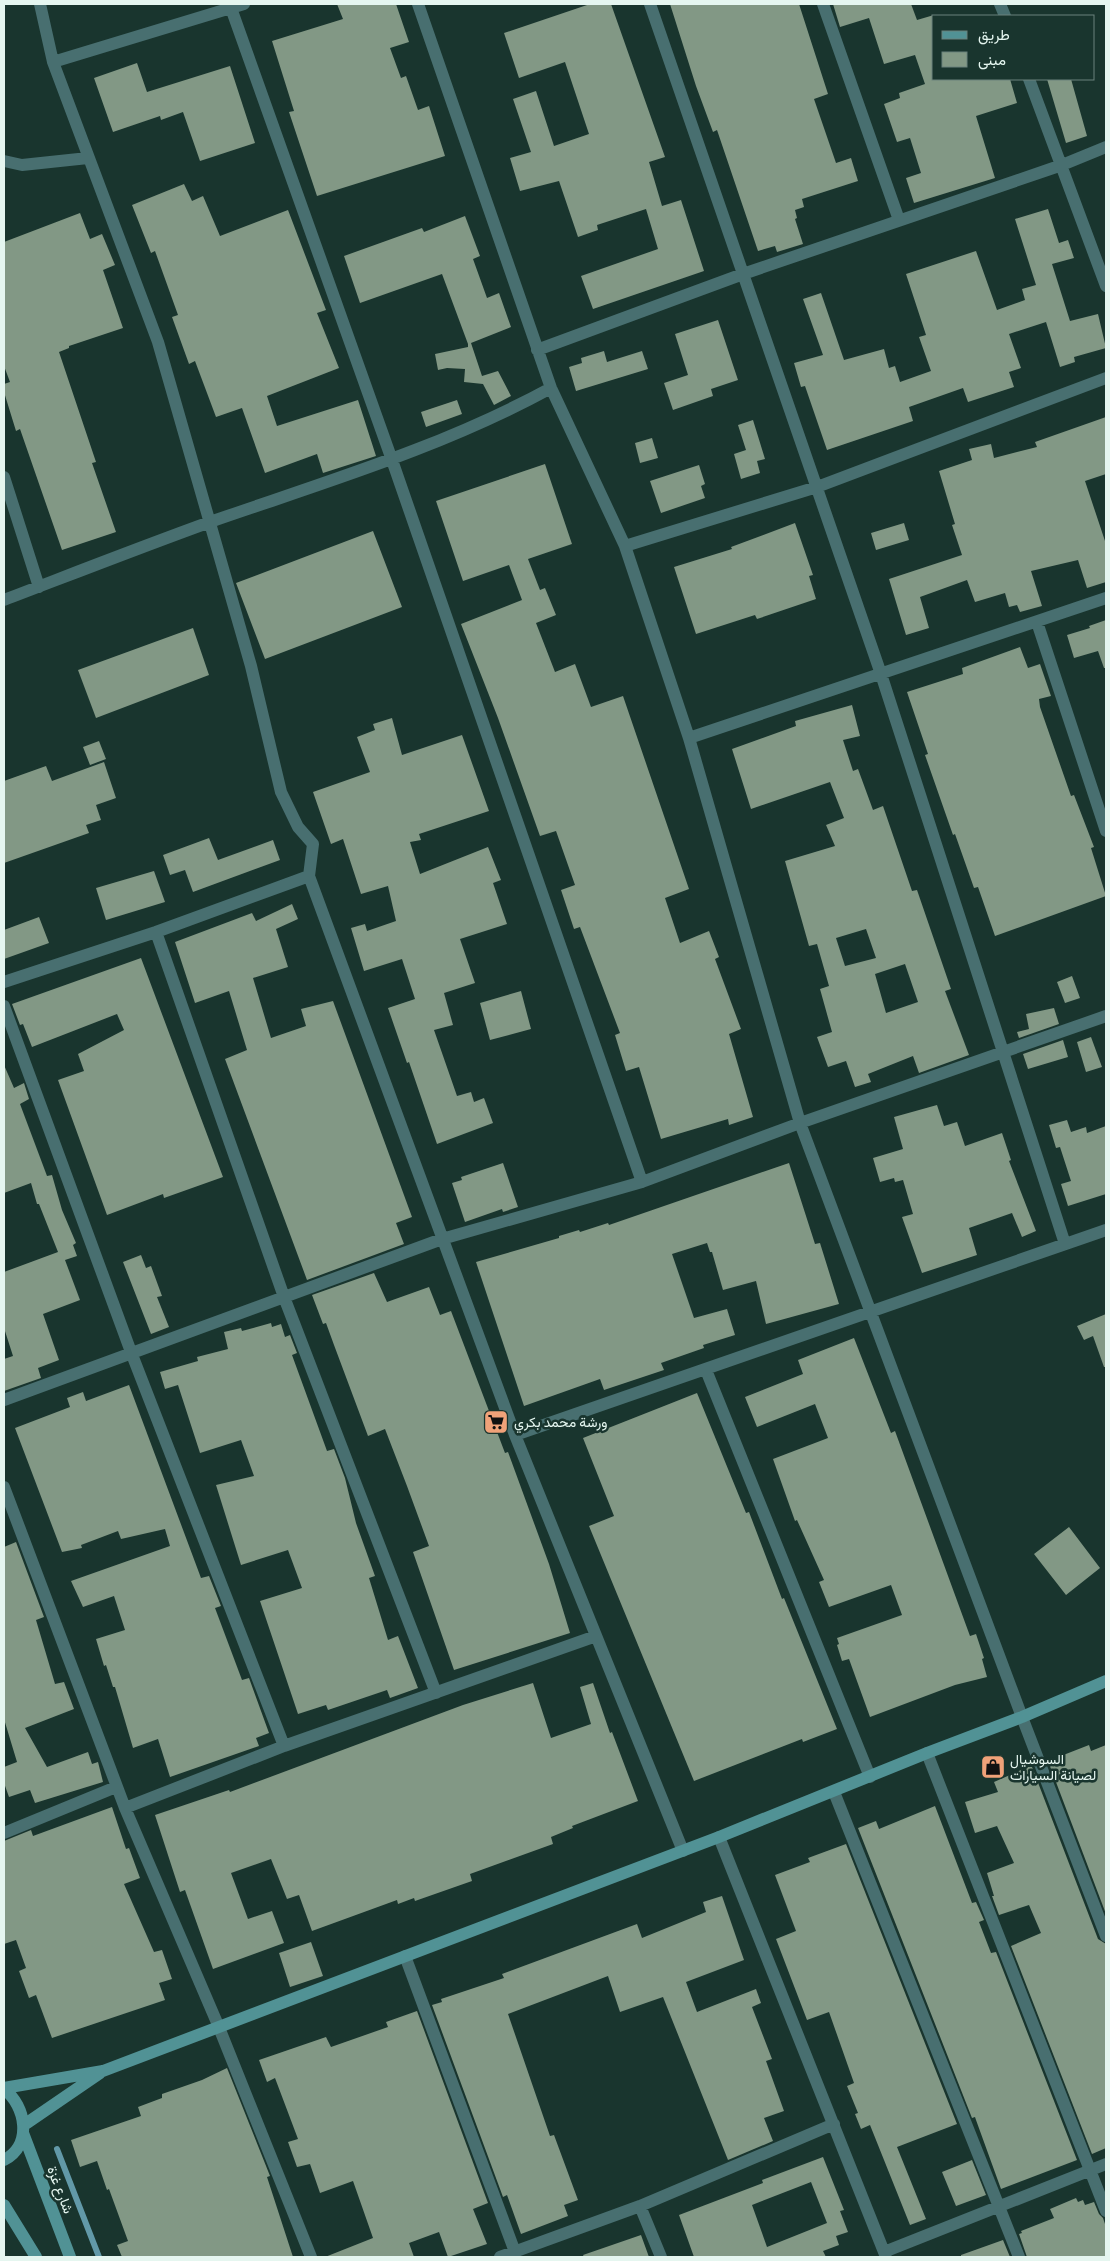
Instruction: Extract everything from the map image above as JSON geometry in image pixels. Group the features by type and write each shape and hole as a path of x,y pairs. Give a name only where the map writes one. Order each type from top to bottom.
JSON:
{"street":[{"path":"40,4 53,62 158,342 208,523 251,666 280,792 298,826 313,844 309,876 515,1435 683,1851"},
{"path":"53,62 229,6 244,4"},
{"path":"418,4 551,388 625,546 689,738 800,1124 1106,1936"},
{"path":"650,4 881,674 1065,1244"},
{"path":"824,4 899,220"},
{"path":"229,6 392,460 642,1182"},
{"path":"1029,80 1106,286"},
{"path":"537,350 743,274 1062,165 1106,147"},
{"path":"4,161 22,165 88,158"},
{"path":"625,546 817,487 1106,378"},
{"path":"4,600 208,523 392,460 510,411 551,388"},
{"path":"4,477 39,587"},
{"path":"689,738 1106,598"},
{"path":"1037,622 1106,831"},
{"path":"4,982 156,932 309,876"},
{"path":"156,932 284,1297 436,1693"},
{"path":"4,1006 131,1352 284,1746"},
{"path":"4,1400 131,1352 150,1348 442,1239 642,1182 1106,1016"},
{"path":"515,1435 1106,1230"},
{"path":"706,1370 870,1777"},
{"path":"4,1487 116,1787 218,2025 311,2257"},
{"path":"125,1808 284,1746 596,1636"},
{"path":"4,2088 103,2070 218,2025 318,1991 834,1792 926,1753 1022,1717 1106,1681"},
{"path":"926,1753 1106,2211"},
{"path":"4,1833 116,1787"},
{"path":"834,1792 1019,2257"},
{"path":"719,1837 885,2255 1106,2164"},
{"path":"405,1956 515,2252"},
{"path":"4,2160 17,2147 23,2129 103,2070"},
{"name":"شارع غزة","path":"4,2088 18,2104 23,2129 70,2257"},
{"path":"500,2257 640,2206 834,2124"},
{"path":"4,2205 36,2257"},
{"path":"640,2206 661,2257"}],"building":[{"path":"337,4 396,4 409,42 390,48 401,78 406,76 418,110 429,106 445,156 317,196 289,112 294,111 272,41 343,19"},
{"path":"590,4 611,4 665,157 649,162 662,206 681,200 704,271 593,309 581,276 658,249 646,209 597,225 598,230 578,237 559,181 520,191 510,158 531,152 513,99 536,91 554,146 589,134 565,62 519,78 504,33"},
{"path":"670,4 799,4 828,94 814,99 836,163 851,158 858,181 802,199 804,207 795,210 797,218 795,219 803,244 777,252 775,246 758,251 717,130 713,132 696,86"},
{"path":"833,4 911,4 917,20 932,16 932,80 1010,80 1017,103 976,116 995,178 914,203 906,178 921,173 910,138 897,142 884,104 900,98 899,93 925,84 915,55 884,64 869,18 840,27"},
{"path":"137,63 147,92 230,66 255,143 200,161 183,112 161,120 160,116 113,132 94,78"},
{"path":"1047,80 1071,80 1087,136 1066,143"},
{"path":"184,184 192,201 203,196 220,236 288,210 326,310 317,313 339,368 267,396 277,426 358,400 376,456 323,473 317,454 265,473 242,408 216,417 195,361 189,364 172,317 178,315 155,251 151,253 132,205"},
{"path":"1048,209 1059,243 1068,240 1074,258 1052,264 1070,321 1098,314 1106,348 1074,357 1075,362 1060,367 1046,322 1009,334 1021,368 1009,372 1014,387 968,402 963,388 909,407 913,421 827,450 805,386 801,387 794,363 823,355 803,299 821,293 844,360 884,349 889,368 895,366 900,382 931,371 919,337 926,335 906,274 976,251 997,310 1025,300 1022,289 1036,285 1015,219"},
{"path":"80,213 90,239 102,234 115,265 103,270 123,328 69,346 69,348 59,352 96,462 92,463 116,532 62,550 20,429 16,431 4,392 4,384 10,382 4,366 4,242"},
{"path":"465,216 480,256 473,259 487,298 499,293 511,327 471,343 482,376 498,371 511,396 494,405 483,384 464,382 465,369 447,368 438,370 435,354 468,347 442,274 360,303 344,256 422,228 424,232"},
{"path":"718,320 738,380 711,389 713,396 673,410 664,383 688,375 675,334"},
{"path":"604,351 607,362 642,351 648,369 576,391 569,367 582,363 581,358"},
{"path":"457,400 462,414 426,427 421,412"},
{"path":"1106,417 1106,474 1085,481 1106,544 1106,582 1087,588 1078,560 1031,571 1042,606 1020,612 1017,605 1009,607 1005,593 975,602 967,580 920,597 929,628 906,635 889,579 962,555 952,525 955,524 939,471 972,460 969,449 991,444 994,458 1037,447 1035,442"},
{"path":"753,420 765,459 757,461 760,473 741,479 734,454 746,450 738,425"},
{"path":"652,438 658,458 640,463 635,443"},
{"path":"545,464 572,544 528,559 540,590 545,588 556,615 536,623 555,672 575,664 591,707 623,696 689,889 665,898 680,943 709,931 719,957 715,959 741,1029 729,1034 753,1117 729,1125 728,1119 661,1139 639,1067 626,1071 615,1035 620,1033 580,927 574,929 561,890 575,885 556,831 540,836 498,718 461,624 522,600 509,565 463,581 436,501"},
{"path":"699,465 705,484 701,486 705,498 661,513 650,481"},
{"path":"795,523 813,575 809,576 816,599 757,619 755,615 696,634 674,567 732,549 731,547"},
{"path":"904,523 909,540 876,550 871,533"},
{"path":"373,531 402,607 265,659 236,583"},
{"path":"1106,620 1106,668 1104,668 1098,651 1074,658 1067,635 1090,628 1089,626"},
{"path":"193,628 209,675 96,718 78,670"},
{"path":"1020,647 1028,668 1040,664 1051,696 1039,699 1040,707 1071,796 1074,795 1094,847 1091,848 1106,896 995,936 978,887 974,888 955,834 953,835 925,755 928,754 907,692 963,674 962,668"},
{"path":"852,705 860,736 843,740 853,771 858,769 873,810 883,806 912,891 917,890 951,989 945,991 969,1055 919,1073 913,1056 868,1074 871,1082 855,1087 846,1061 828,1067 817,1037 832,1032 820,989 829,986 817,944 809,946 785,861 835,846 826,825 844,818 830,782 751,809 732,749 796,726 795,721","holes":["866,929 876,958 845,966 836,938","905,964 918,1002 886,1013 875,974"]},
{"path":"392,718 402,755 462,735 489,811 419,834 421,840 410,842 420,874 488,847 501,880 493,883 507,924 460,939 475,983 444,993 453,1025 434,1030 457,1096 471,1092 474,1102 484,1098 493,1123 437,1144 388,1008 415,999 402,959 364,971 351,928 365,924 367,931 396,921 388,886 361,894 343,839 331,844 313,792 370,772 357,737 375,730 373,724"},
{"path":"99,741 106,759 90,765 83,747"},
{"path":"104,762 116,798 96,805 101,820 86,825 89,833 4,863 4,781 46,766 52,781"},
{"path":"209,838 218,860 273,840 280,860 193,892 185,870 170,875 163,855"},
{"path":"154,871 165,902 106,920 96,888"},
{"path":"292,904 298,919 276,929 288,967 253,978 271,1038 306,1026 301,1009 333,1001 412,1217 396,1223 404,1244 307,1280 225,1059 247,1050 229,991 195,1003 175,942 252,913 256,921"},
{"path":"39,917 49,943 4,959 4,930"},
{"path":"141,958 223,1177 164,1198 163,1194 107,1215 58,1080 84,1071 78,1054 124,1030 117,1014 32,1047 23,1024 20,1025 12,1004"},
{"path":"1072,976 1080,998 1065,1003 1057,982"},
{"path":"521,991 531,1029 490,1040 480,1003"},
{"path":"1054,1008 1059,1024 1019,1038 1017,1032 1029,1029 1026,1014"},
{"path":"1091,1037 1102,1067 1086,1072 1077,1042"},
{"path":"1063,1040 1068,1057 1028,1069 1023,1054"},
{"path":"4,1065 14,1088 24,1083 29,1099 20,1104 47,1176 52,1175 62,1210 76,1243 73,1245 77,1256 65,1260 80,1300 43,1314 59,1360 38,1368 41,1378 4,1391 4,1359 13,1356 4,1328 4,1272 58,1252 39,1204 37,1204 31,1183 4,1193"},
{"path":"937,1105 944,1126 957,1122 965,1146 1002,1133 1011,1160 1009,1161 1036,1231 1022,1237 1012,1213 969,1228 977,1255 922,1273 902,1217 913,1214 903,1180 895,1182 894,1178 880,1182 873,1158 903,1149 894,1117"},
{"path":"1067,1120 1071,1132 1086,1127 1087,1133 1106,1126 1106,1194 1068,1206 1061,1184 1071,1181 1060,1147 1056,1148 1049,1125"},
{"path":"503,1163 518,1207 503,1212 502,1209 465,1222 452,1183 462,1180 461,1177"},
{"path":"789,1163 815,1244 820,1243 839,1304 766,1324 756,1281 723,1290 712,1252 710,1252 707,1243 672,1254 694,1318 727,1309 735,1335 703,1345 704,1348 661,1363 664,1370 604,1390 600,1379 524,1406 476,1262 559,1238 559,1236 579,1230 580,1232 608,1223 609,1225"},
{"path":"141,1255 146,1268 151,1266 162,1296 157,1297 169,1327 151,1334 123,1262"},
{"path":"374,1273 387,1302 429,1287 440,1315 451,1311 505,1453 508,1452 549,1564 570,1633 454,1670 413,1552 429,1546 407,1486 385,1429 368,1436 326,1323 323,1324 312,1295"},
{"path":"1106,1314 1106,1367 1104,1367 1093,1336 1084,1340 1077,1326"},
{"path":"271,1323 272,1327 281,1324 285,1337 290,1335 297,1353 292,1355 327,1451 334,1449 345,1478 356,1523 375,1576 369,1578 388,1640 398,1636 418,1688 390,1698 387,1690 328,1710 326,1705 298,1714 260,1601 302,1588 288,1550 241,1565 216,1485 254,1476 241,1440 200,1453 178,1385 165,1389 160,1372 198,1361 197,1357 228,1349 224,1332 241,1328 242,1331"},
{"path":"854,1338 891,1433 895,1431 970,1636 976,1634 984,1658 982,1659 987,1677 955,1685 870,1717 849,1659 842,1661 837,1638 902,1615 891,1585 829,1607 819,1582 824,1580 797,1520 795,1521 773,1459 828,1438 815,1404 757,1427 745,1397 803,1374 798,1360"},
{"path":"129,1385 201,1578 209,1576 221,1606 215,1608 242,1680 249,1678 269,1733 256,1738 259,1746 170,1777 158,1739 133,1748 115,1687 113,1687 106,1665 104,1666 96,1639 125,1630 114,1596 83,1607 71,1581 170,1546 165,1529 121,1539 118,1531 81,1545 82,1548 62,1552 15,1428 70,1407 67,1398 83,1392 86,1401"},
{"path":"697,1393 746,1513 749,1512 782,1599 784,1598 837,1729 803,1742 802,1739 694,1781 589,1526 614,1516 583,1438"},
{"path":"1069,1527 1100,1568 1066,1595 1034,1554"},
{"path":"16,1542 44,1617 36,1620 55,1684 64,1682 74,1709 25,1728 47,1767 88,1752 92,1764 98,1762 103,1782 35,1803 30,1790 9,1797 4,1783 4,1767 17,1762 4,1719 4,1547"},
{"path":"533,1683 551,1738 591,1724 580,1687 593,1683 610,1733 612,1732 638,1801 572,1826 573,1828 551,1837 553,1844 470,1874 472,1881 415,1901 414,1898 398,1904 397,1900 312,1931 299,1895 287,1899 271,1859 231,1873 248,1919 272,1911 284,1943 213,1969 185,1890 180,1892 155,1815 229,1790 230,1792 463,1705"},
{"path":"1089,1745 1091,1751 1106,1745 1106,1914 1048,1761"},
{"path":"1032,1767 1098,1939 1106,1944 1106,2148 1092,2154 1011,1946 1041,1933 1029,1905 999,1915 992,1896 994,1896 987,1873 1014,1863 997,1826 975,1833 965,1802 998,1792 994,1782"},
{"path":"935,1806 972,1903 976,1902 984,1920 979,1922 991,1953 996,1952 1077,2160 1001,2189 975,2117 972,2118 858,1828 876,1821 879,1829"},
{"path":"112,1807 126,1849 129,1848 140,1878 124,1884 154,1952 162,1950 172,1979 159,1983 165,2000 52,2038 36,1995 29,1998 19,1971 26,1968 16,1940 4,1944 4,1841 31,1830 33,1836"},
{"path":"846,1844 957,2124 897,2147 926,2219 910,2225 870,2125 861,2129 855,2114 858,2113 847,2086 854,2083 829,2012 807,2020 776,1939 796,1931 775,1875 810,1862 808,1858"},
{"path":"722,1896 744,1960 686,1982 697,2012 756,1989 761,2003 752,2007 772,2059 766,2061 784,2111 764,2118 773,2141 728,2160 663,1997 620,2012 608,1976 508,2014 550,2136 554,2135 578,2200 564,2205 568,2216 521,2234 507,2195 503,2197 432,2005 442,2002 441,1999 504,1978 502,1974 637,1924 642,1938 706,1912 703,1902"},
{"path":"311,1942 323,1976 290,1987 279,1953"},
{"path":"417,2011 488,2203 473,2209 487,2244 448,2257 439,2232 409,2243 414,2257 325,2257 373,2238 353,2181 320,2193 310,2164 297,2167 288,2142 298,2139 275,2078 267,2082 259,2060 326,2037 331,2047 388,2027 386,2022"},
{"path":"227,2068 270,2176 267,2177 293,2257 122,2257 117,2245 128,2241 97,2161 80,2167 71,2140 141,2116 138,2107 162,2098 162,2094 202,2080"},
{"path":"823,2157 844,2210 840,2211 848,2232 836,2236 839,2245 823,2251 826,2257 694,2257 679,2215 763,2183 762,2180","holes":["811,2182 827,2223 767,2247 752,2205"]},
{"path":"972,2160 986,2195 956,2206 942,2172"},
{"path":"1076,2198 1078,2202 1083,2200 1085,2205 1094,2202 1099,2214 1103,2218 1106,2227 1106,2257 1027,2257 1019,2234 1022,2233 1021,2231 1054,2218 1050,2209"},
{"path":"641,2235 649,2257 584,2257 583,2255"},
{"path":"1003,2240 1010,2257 961,2257 961,2255"}],"waterway":[{"path":"57,2149 99,2257"}],"place":[{"name":"ورشة محمد بكري","path":"496,1422"},
{"name":"السوشيال لصيانة السيارات","path":"993,1767"}]}
